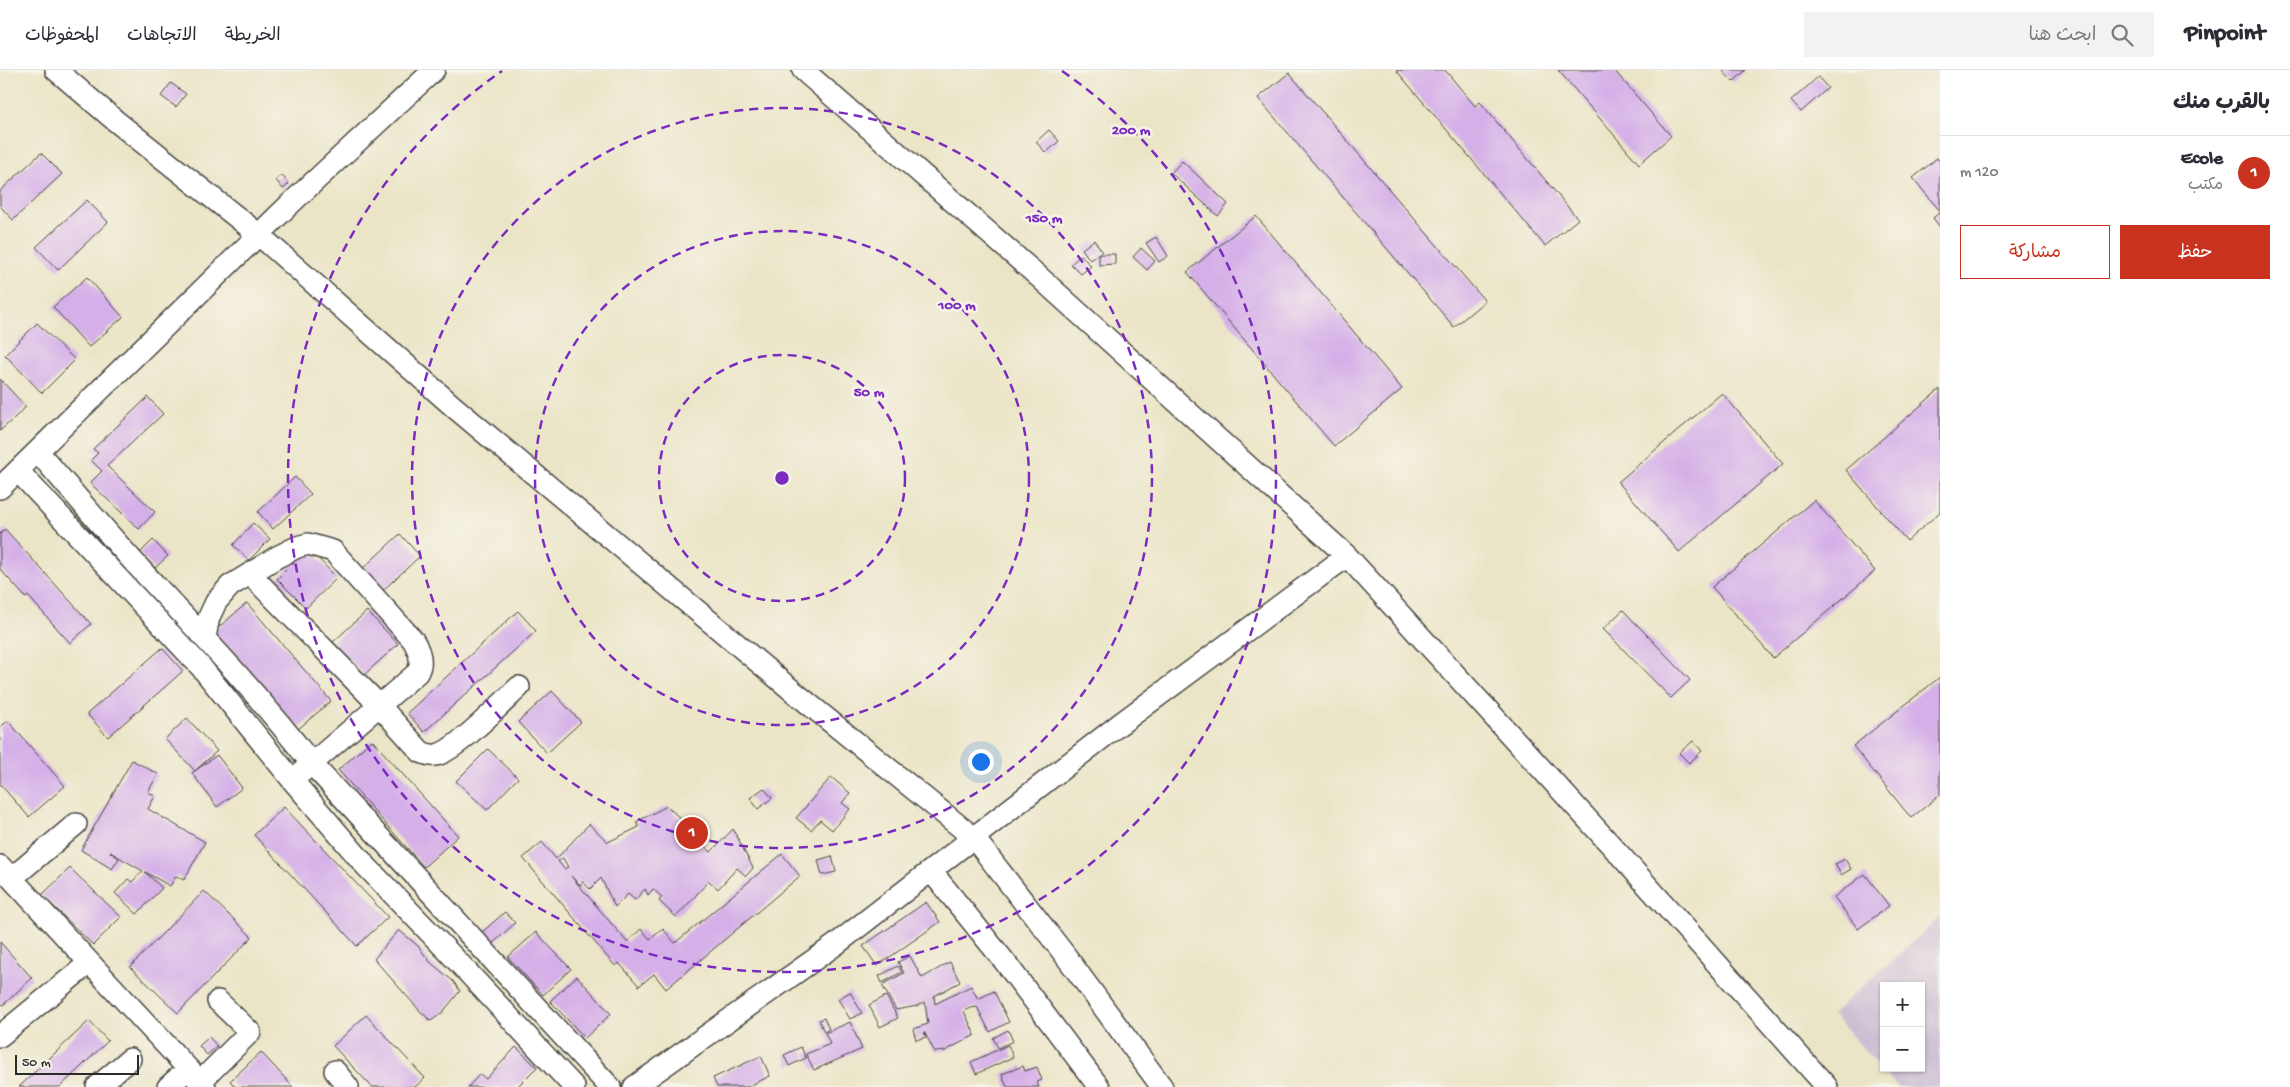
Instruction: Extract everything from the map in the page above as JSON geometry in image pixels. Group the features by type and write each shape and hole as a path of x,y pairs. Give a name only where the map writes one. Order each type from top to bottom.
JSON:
{"street":[{"path":"56,70 117,122 258,234 454,407 801,698 974,838 1065,955 1162,1087"},
{"path":"0,488 258,234 434,70"},
{"path":"803,70 1030,270 1347,556 1620,855 1827,1087"},
{"path":"38,452 142,570 206,637 279,721 311,762 610,1087"},
{"path":"18,471 201,668 292,781 364,865 460,964 574,1087"},
{"path":"206,637 209,617 216,602 230,586 298,547 308,544 333,551 419,649 420,663 417,673 378,704 292,781"},
{"path":"634,1087 835,945 1120,724 1347,556"},
{"path":"250,574 378,704 421,752 435,755 456,744 519,687"},
{"path":"212,683 232,667"},
{"path":"76,824 6,872 198,1079"},
{"path":"931,871 1005,962 1099,1087"},
{"path":"1,1033 89,963"},
{"path":"168,1087 198,1079 250,1032 218,1001"},
{"path":"97,1087 130,1059"}],"shaded area":[{"path":"1940,917 1940,1087 1898,1087 1884,1072 1925,1072 1925,982 1880,982 1880,1067 1832,1014"}],"building":[{"path":"1396,70 1445,70 1475,106 1480,102 1578,219 1545,246"},
{"path":"1558,70 1614,70 1671,136 1639,164"},
{"path":"1722,70 1746,70 1733,82"},
{"path":"1289,73 1485,301 1454,327 1258,98"},
{"path":"1818,77 1828,88 1801,112 1791,101"},
{"path":"171,83 186,94 176,107 161,96"},
{"path":"1049,130 1059,141 1046,153 1036,142"},
{"path":"41,153 62,174 13,220 0,206 0,191"},
{"path":"1937,158 1940,162 1940,211 1913,178"},
{"path":"1182,161 1228,204 1218,216 1171,173"},
{"path":"282,175 289,184 283,189 276,180"},
{"path":"87,200 108,222 58,270 36,247"},
{"path":"1940,212 1940,227 1933,218"},
{"path":"1256,216 1402,389 1334,446 1187,272"},
{"path":"1156,237 1168,256 1159,262 1146,243"},
{"path":"1094,240 1102,251 1090,260 1082,249"},
{"path":"1141,248 1155,261 1147,270 1133,257"},
{"path":"1099,254 1115,254 1115,264 1099,265"},
{"path":"1081,255 1091,266 1081,274 1071,264"},
{"path":"87,277 123,317 89,347 53,307"},
{"path":"37,323 75,360 42,393 5,355"},
{"path":"0,379 26,407 0,431"},
{"path":"1940,389 1940,512 1907,541 1846,470"},
{"path":"1722,393 1783,464 1679,552 1618,482"},
{"path":"148,397 163,414 107,466 155,512 139,529 90,483 102,471 91,460 98,453 93,449"},
{"path":"295,477 311,494 273,529 258,512"},
{"path":"1814,500 1875,571 1773,658 1712,587"},
{"path":"253,523 270,539 249,560 233,545"},
{"path":"5,529 91,624 70,643 28,596 26,598 0,569 0,534"},
{"path":"400,534 420,556 380,593 360,571"},
{"path":"153,540 168,556 154,569 140,553"},
{"path":"308,548 337,578 306,608 277,579"},
{"path":"247,603 331,701 297,730 212,633"},
{"path":"1623,610 1690,680 1671,698 1603,629"},
{"path":"367,611 398,644 364,675 333,642"},
{"path":"518,611 536,631 424,732 407,713"},
{"path":"162,648 183,671 108,737 87,714"},
{"path":"1940,677 1940,795 1911,818 1853,746"},
{"path":"552,691 581,722 547,753 518,722"},
{"path":"187,718 217,751 195,771 165,739"},
{"path":"8,721 65,786 29,817 0,784 0,727"},
{"path":"372,740 458,836 424,867 338,770"},
{"path":"1693,741 1702,751 1689,763 1679,753"},
{"path":"488,749 518,778 487,810 456,781"},
{"path":"217,755 242,788 217,807 192,773"},
{"path":"132,760 158,774 148,792 155,796 148,809 205,842 184,880 176,876 170,886 145,872 162,888 137,914 115,893 128,879 132,882 143,871 110,852 119,858 112,869 81,850"},
{"path":"831,777 850,793 842,803 850,809 832,830 820,820 811,830 796,818"},
{"path":"764,788 772,798 758,809 750,798"},
{"path":"667,806 687,825 684,827 711,852 733,829 753,868 746,876 737,868 718,889 709,881 676,917 659,901 662,897 653,889 648,895 645,889 635,900 628,894 615,907 601,878 590,889 583,882 580,885 571,876 627,942 641,929 650,939 663,929 675,943 782,854 800,876 666,989 654,974 639,986 619,963 615,966 523,858 542,842 556,859 589,824 608,842 639,827 636,822","holes":["563,858 568,867 564,869 558,861"]},
{"path":"284,807 388,917 357,946 254,835"},
{"path":"832,856 836,872 822,875 818,860"},
{"path":"1845,859 1851,869 1841,875 1835,864"},
{"path":"70,868 121,917 93,945 42,895"},
{"path":"1865,874 1889,906 1858,929 1834,897"},
{"path":"204,891 252,937 178,1013 130,967"},
{"path":"926,902 940,922 877,966 863,946"},
{"path":"505,912 515,923 490,946 480,934"},
{"path":"399,930 418,946 430,962 453,981 460,991 442,1013 431,1021 374,959"},
{"path":"536,932 571,969 543,995 508,957"},
{"path":"0,942 32,978 3,1005 0,1003"},
{"path":"910,956 922,978 950,962 960,982 934,996 935,1004 971,986 978,999 994,991 1009,1022 990,1032 977,1007 970,1008 964,1011 975,1035 945,1051 935,1052 924,1032 926,1037 916,1040 913,1029 928,1024 925,1002 917,1006 896,1010 882,985 904,973 898,962"},
{"path":"898,966 902,972 882,983 879,976"},
{"path":"577,976 611,1014 585,1038 550,1001"},
{"path":"850,992 862,1013 850,1019 838,999"},
{"path":"886,996 898,1018 880,1027 869,1005"},
{"path":"366,1015 425,1078 415,1087 372,1087 333,1046"},
{"path":"824,1018 829,1029 824,1032 819,1020"},
{"path":"89,1021 108,1041 60,1087 19,1087"},
{"path":"850,1022 862,1049 814,1070 806,1054 830,1044 825,1033"},
{"path":"1008,1030 1013,1041 998,1048 993,1038"},
{"path":"209,1037 217,1046 207,1055 199,1046"},
{"path":"1008,1045 1013,1057 976,1074 971,1062"},
{"path":"516,1047 537,1067 517,1087 468,1087 480,1074 486,1079"},
{"path":"801,1047 806,1058 789,1066 784,1055"},
{"path":"261,1052 293,1087 235,1087 230,1081"},
{"path":"761,1056 770,1076 747,1087 717,1087 713,1078"},
{"path":"1023,1066 1025,1071 1037,1067 1042,1080 1037,1082 1039,1087 1007,1087 1002,1074"}],"place":[{"name":"Ecole","path":"692,833"}]}
